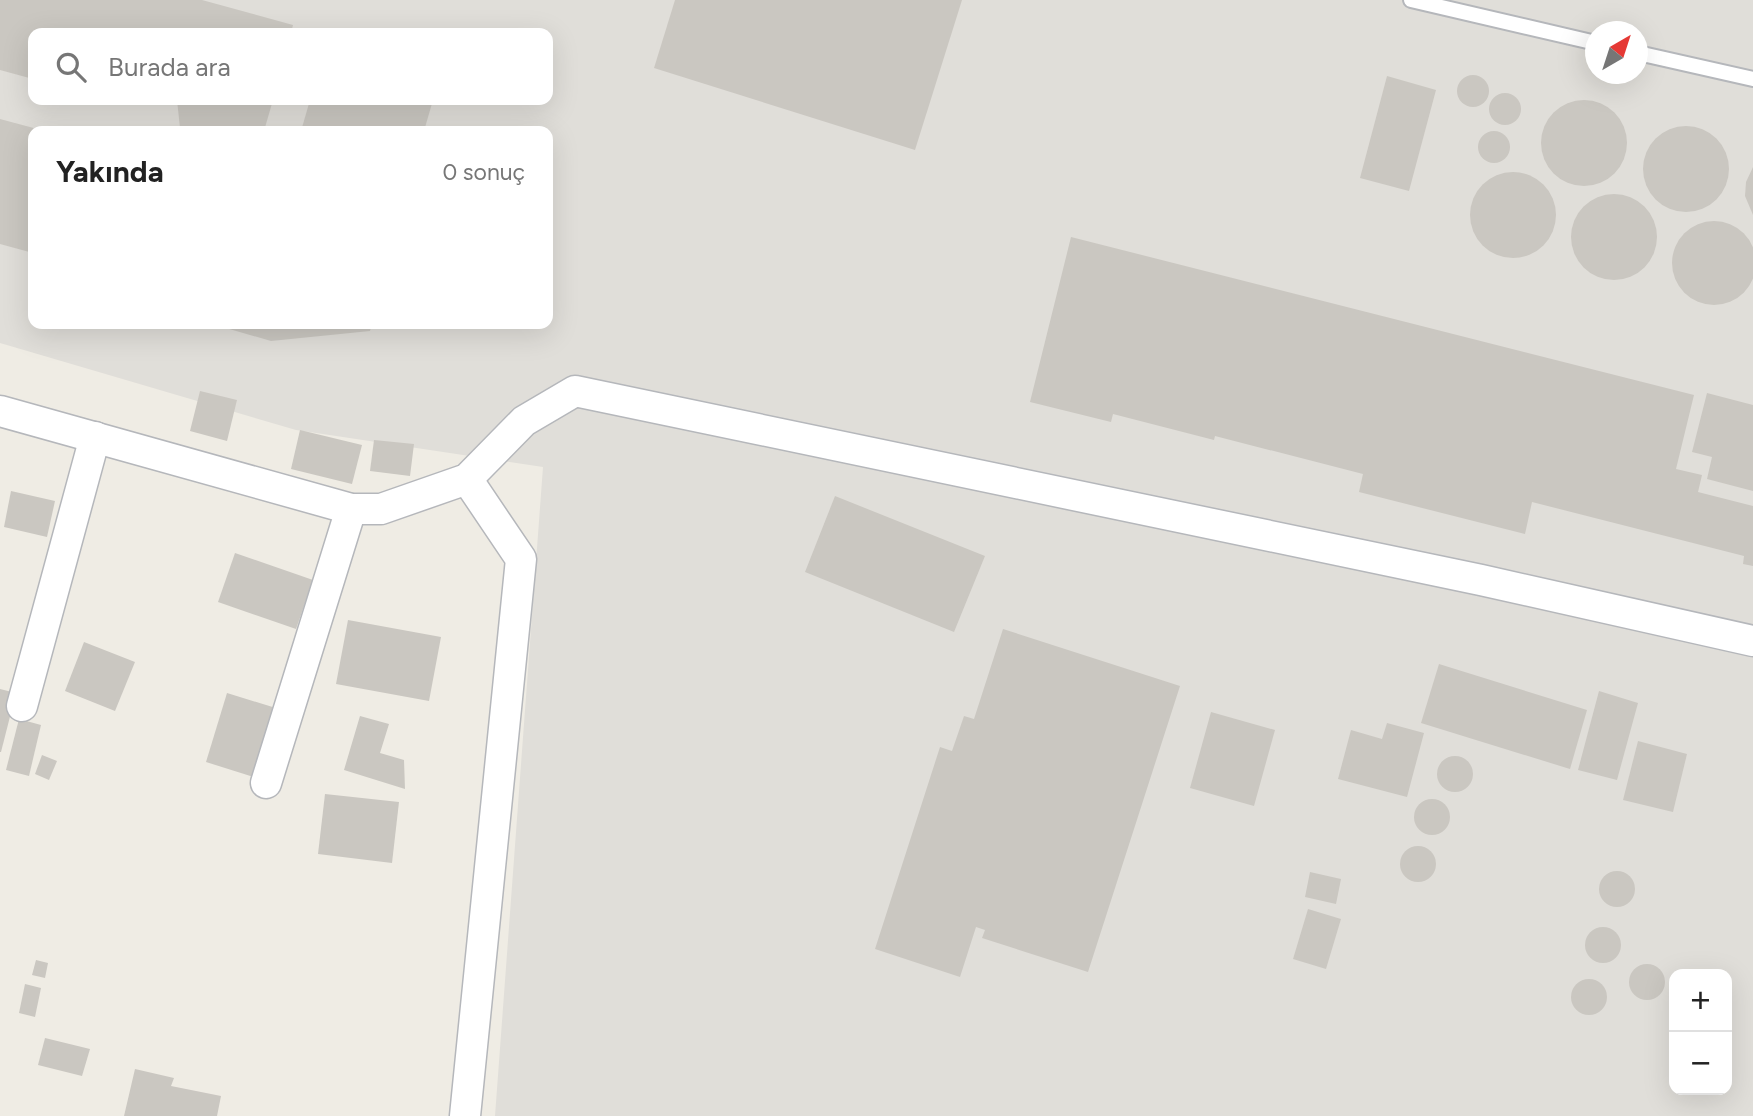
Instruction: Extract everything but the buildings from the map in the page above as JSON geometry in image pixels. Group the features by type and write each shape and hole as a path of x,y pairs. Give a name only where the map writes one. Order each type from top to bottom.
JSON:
{"street":[{"path":"0,411 351,509 381,509 467,479 524,421 575,391 1481,580 1753,640"},
{"path":"22,706 95,438"},
{"path":"465,1116 520,559 467,479"},
{"path":"266,783 351,509"}],"lane":[{"path":"1411,0 1585,41"},
{"path":"1648,55 1753,79"}],"shaded area":[{"path":"0,0 1753,0 1753,1116 495,1116 543,467 296,430 0,343"}]}
